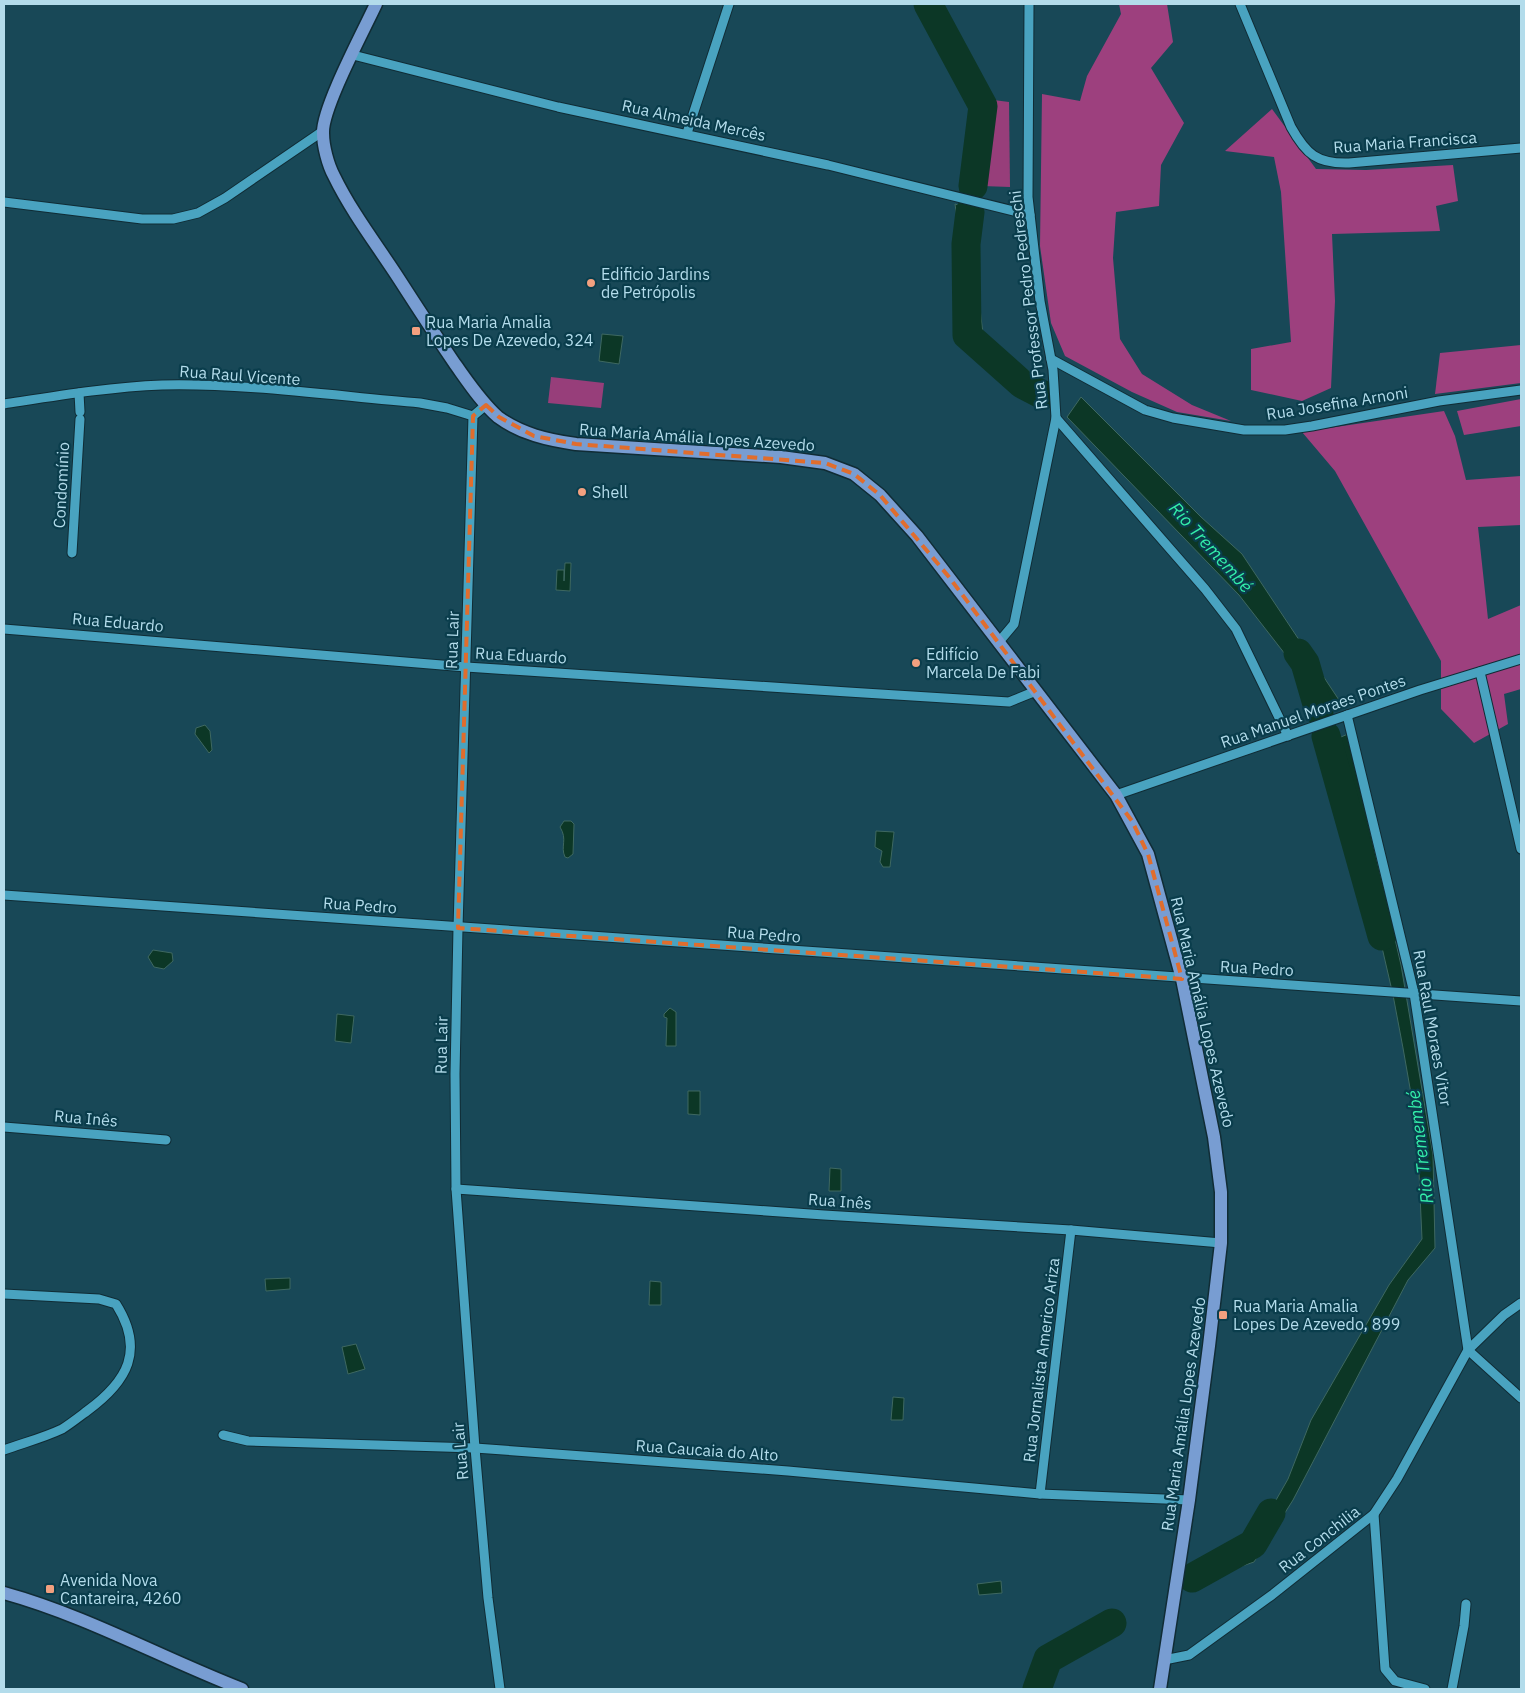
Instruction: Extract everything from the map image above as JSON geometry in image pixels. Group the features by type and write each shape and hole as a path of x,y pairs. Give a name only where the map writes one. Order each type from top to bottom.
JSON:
{"main road":[{"name":"Rua Maria Amália Lopes Azevedo","path":"376,4 328,106 322,132 333,174 350,205 441,343 486,405 499,418 517,428 534,436 555,441 576,444 781,457 825,462 854,474 880,495 917,536 1116,795 1148,854 1182,979 1216,1153 1221,1192 1221,1243 1189,1500 1160,1689"},
{"path":"4,1594 40,1603 242,1689"}],"street":[{"path":"687,133 729,4"},
{"name":"Rua Professor Pedro Pedreschi","path":"998,642 1014,624 1056,418 1051,359 1040,301 1028,197 1029,4"},
{"path":"1240,4 1251,4"},
{"name":"Rua Maria Francisca","path":"1240,4 1291,127 1302,146 1316,157 1330,164 1521,148"},
{"name":"Rua Almeida Mercês","path":"353,55 558,107 687,133 1030,215"},
{"path":"4,202 142,219 173,219 198,213 225,198 322,132"},
{"name":"Rua Josefina Arnoni","path":"1051,359 1145,410 1192,422 1244,430 1285,430 1439,401 1521,390"},
{"name":"Rua Raul Vicente","path":"4,404 79,393 161,385 215,386 420,403 447,408 473,416"},
{"name":"Condomínio","path":"72,553 80,415 79,393"},
{"path":"473,416 486,405"},
{"name":"Rua Lair","path":"473,416 458,928 455,1074 456,1189 488,1598 500,1689"},
{"path":"1056,418 1205,589 1236,629 1288,736"},
{"name":"Rua Eduardo","path":"4,629 466,667 1009,702 1036,691"},
{"name":"Rua Manuel Moraes Pontes","path":"1116,795 1347,715 1521,659"},
{"path":"1480,672 1521,850"},
{"name":"Rua Raul Moraes Vitor","path":"1347,715 1411,993 1468,1350"},
{"name":"Rua Pedro","path":"4,895 1182,979 1390,991 1521,1002"},
{"name":"Rua Inês","path":"4,1127 166,1140"},
{"name":"Rua Inês","path":"456,1189 1071,1230 1221,1243"},
{"name":"Rua Jornalista Americo Ariza","path":"1040,1494 1071,1230"},
{"path":"4,1294 99,1299 116,1304 127,1325 130,1351 128,1366 119,1383 96,1404 63,1428 4,1450"},
{"name":"Rua Conchilia","path":"1164,1660 1189,1655 1272,1595 1374,1514 1397,1479 1468,1350 1504,1315 1521,1302"},
{"path":"1468,1350 1521,1398"},
{"name":"Rua Caucaia do Alto","path":"223,1435 248,1441 475,1448 788,1471 1040,1494 1189,1500"},
{"path":"1374,1514 1385,1669 1395,1681 1426,1689"},
{"path":"1452,1689 1464,1626 1466,1604"}],"highlighted area":[{"path":"486,405 499,417 534,436 576,444 825,463 854,474 880,495 949,577 1132,821 1148,854 1182,979 458,928 473,416"}],"shaded area":[{"path":"1119,4 1167,4 1173,42 1151,68 1184,123 1161,165 1159,206 1116,212 1113,258 1120,339 1142,374 1192,405 1231,421 1177,412 1132,392 1065,356 1051,323 1040,246 1042,94 1080,101 1087,76 1121,14"},
{"path":"986,99 1009,102 1010,187 982,186"},
{"path":"1272,109 1316,169 1366,170 1453,165 1458,201 1436,206 1440,231 1332,234 1335,301 1331,388 1302,401 1251,390 1251,349 1291,342 1281,192 1274,157 1225,151"},
{"path":"1521,345 1521,383 1435,394 1440,353"},
{"path":"551,377 604,383 601,408 548,403"},
{"path":"1521,399 1521,426 1464,435 1457,411"},
{"path":"1444,411 1455,436 1466,480 1521,476 1521,525 1478,527 1488,619 1521,605 1521,689 1504,694 1508,724 1474,743 1441,709 1441,661 1335,471 1302,432"}],"water":[{"path":"955,204 968,209 984,342 1014,366 1037,374 1041,397 1023,388 975,345"},
{"path":"602,334 623,336 619,364 599,361"},
{"path":"1081,397 1201,517 1242,554 1341,703 1327,708 1239,595 1067,417"},
{"path":"565,563 571,563 570,591 556,590 557,570 564,570 564,581"},
{"path":"205,725 210,731 212,750 209,753 195,734 196,728"},
{"path":"1348,734 1401,965 1433,1155 1435,1248 1408,1280 1293,1500 1254,1562 1203,1579 1203,1563 1221,1561 1247,1551 1288,1479 1311,1420 1389,1285 1422,1239 1417,1128 1403,1048 1393,995 1334,740"},
{"path":"564,821 571,821 574,824 573,854 568,858 565,857 563,850 564,839 560,827"},
{"path":"876,831 894,832 890,867 883,867 880,862 882,851 875,847"},
{"path":"153,950 172,953 173,961 164,969 154,967 148,957"},
{"path":"670,1008 676,1012 676,1046 666,1046 667,1018 664,1017 664,1014"},
{"path":"337,1014 354,1016 351,1043 335,1041"},
{"path":"688,1091 700,1091 700,1115 688,1114"},
{"path":"830,1168 841,1169 841,1191 829,1191"},
{"path":"290,1278 290,1289 266,1291 265,1279"},
{"path":"650,1281 661,1282 661,1305 649,1305"},
{"path":"356,1344 365,1369 348,1374 342,1347"},
{"path":"893,1397 904,1398 903,1420 891,1420"},
{"path":"1001,1581 1002,1593 979,1595 977,1584"}],"waterway":[{"name":"Rio Tremembé","path":"928,4 983,106 973,186"},
{"name":"Rio Tremembé","path":"970,212 966,244 967,335 1022,384 1043,395"},
{"name":"Rio Tremembé","path":"1298,653 1305,663 1319,711"},
{"name":"Rio Tremembé","path":"1326,736 1382,936"},
{"name":"Rio Tremembé","path":"1192,1578 1253,1544 1271,1513"},
{"name":"Rio Tremembé","path":"1037,1689 1048,1659 1112,1623"}],"place":[{"name":"Edificio Jardins de Petrópolis","path":"591,283"},
{"name":"Rua Maria Amalia Lopes De Azevedo, 324","path":"416,331"},
{"name":"Shell","path":"582,492"},
{"name":"Edifício Marcela De Fabi","path":"916,663"},
{"name":"Rua Maria Amalia Lopes De Azevedo, 899","path":"1223,1315"},
{"name":"Avenida Nova Cantareira, 4260","path":"50,1589"}]}
